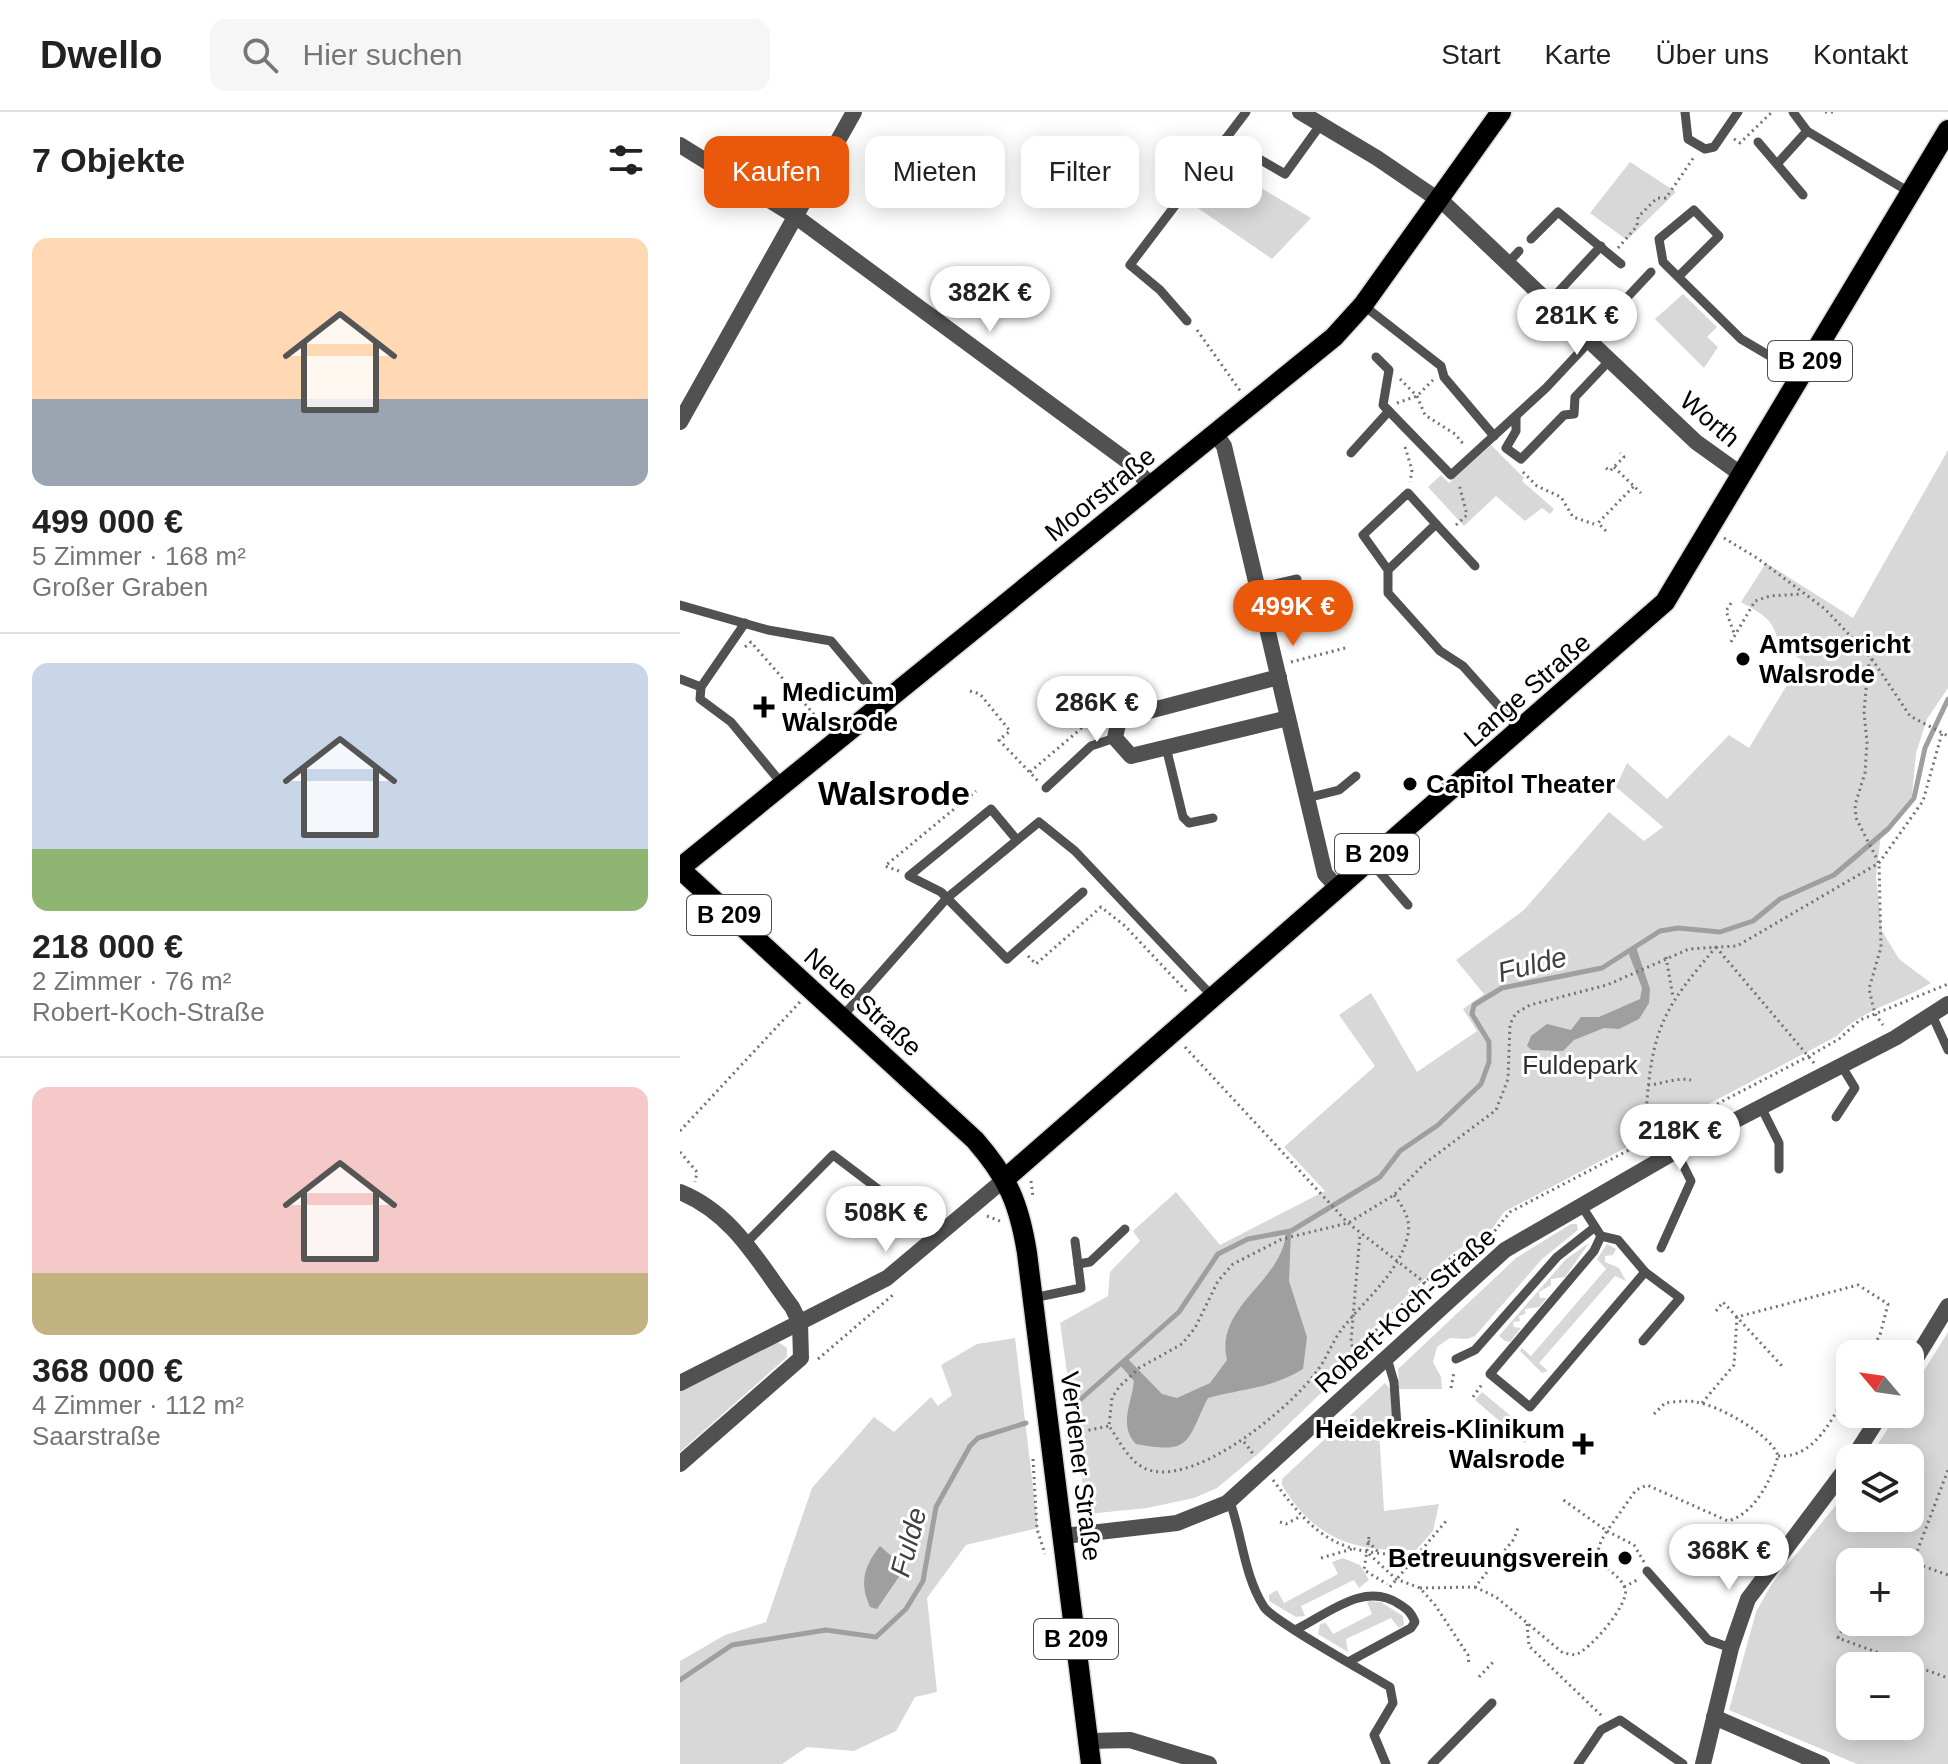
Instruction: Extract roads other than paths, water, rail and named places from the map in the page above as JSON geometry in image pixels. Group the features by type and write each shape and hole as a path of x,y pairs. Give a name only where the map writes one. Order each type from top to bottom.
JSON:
{"main road":[{"name":"Moorstraße","path":"680,868 1251,404 1351,330 1363,305 1501,112"},
{"name":"Lange Straße","path":"1006,1178 1659,609 1711,530 1948,130"},
{"name":"Neue Straße","path":"680,868 975,1140 1006,1178"},
{"name":"Verdener Straße","path":"1006,1178 1023,1227 1091,1764"}],"street":[{"path":"680,422 854,112"},
{"name":"Worth","path":"1300,112 1437,199 1513,257 1549,302 1696,442 1742,475"},
{"path":"680,145 795,216 1130,463 1151,486"},
{"path":"1215,433 1224,446 1325,874 1338,888"},
{"path":"1278,671 1126,717 1117,731 1131,756 1288,718"},
{"name":"Robert-Koch-Straße","path":"1064,1536 1177,1523 1230,1502 1262,1465 1387,1358 1499,1254 1676,1151 1841,1065 1948,1004"},
{"path":"680,1383 887,1278 1006,1178"},
{"path":"680,1464 801,1358 800,1323 724,1216 687,1194"},
{"path":"1924,1345 1948,1306"},
{"path":"1703,1764 1739,1619 1757,1583 1836,1481"},
{"path":"1714,1717 1822,1764"},
{"path":"1088,1741 1130,1740 1209,1764"}],"lane":[{"path":"1227,136 1246,112"},
{"path":"1685,112 1688,139 1695,146 1714,147 1738,112"},
{"path":"1793,112 1807,131 1911,193"},
{"path":"1262,161 1285,174 1321,124"},
{"path":"1777,164 1807,131"},
{"path":"1758,142 1803,195"},
{"path":"1173,208 1130,265 1160,290 1187,321"},
{"path":"1678,277 1719,236 1694,210 1659,239 1663,262 1678,277 1741,339 1802,375"},
{"path":"1531,239 1558,212 1621,264"},
{"path":"1549,302 1601,246"},
{"path":"1376,357 1389,370 1383,405 1451,475 1516,416 1651,272"},
{"path":"1363,305 1417,344 1494,436"},
{"path":"1516,416 1516,431 1506,448 1521,459 1564,415 1574,414 1575,397 1610,360"},
{"path":"1351,453 1389,411"},
{"path":"1475,566 1408,493 1363,535 1388,570 1388,593 1440,651 1463,666 1520,730"},
{"path":"1388,570 1436,524"},
{"path":"1258,588 1297,579"},
{"path":"680,605 745,623 831,641 884,703"},
{"path":"745,623 701,687 700,699 731,722 783,785"},
{"path":"680,679 701,687"},
{"path":"1046,788 1091,746 1117,731"},
{"path":"1166,747 1183,817 1189,823 1213,818"},
{"path":"1307,798 1339,790 1356,776"},
{"path":"1017,840 991,809 909,876 947,898 1007,959 1083,892"},
{"path":"841,1018 947,898 1039,822 1075,851 1207,1002"},
{"path":"1370,861 1408,905"},
{"path":"1932,1015 1948,1050"},
{"path":"1836,1117 1855,1088 1841,1065"},
{"path":"1760,1105 1779,1143 1779,1169"},
{"path":"1661,1248 1691,1181 1676,1151"},
{"path":"745,1244 833,1155 878,1189 933,1241"},
{"path":"1581,1204 1598,1231 1618,1240 1645,1272 1680,1298 1643,1341"},
{"path":"1078,1264 1090,1262 1125,1229"},
{"path":"1456,1359 1475,1350 1557,1257 1598,1231"},
{"path":"1598,1231 1594,1251 1490,1374 1530,1407 1645,1272"},
{"path":"1033,1298 1081,1288 1075,1241"},
{"path":"1387,1358 1394,1382 1397,1426"},
{"path":"1230,1502 1243,1539 1242,1550 1265,1609 1390,1687 1394,1695 1374,1735 1386,1764"},
{"path":"1647,1571 1708,1640 1731,1648"},
{"path":"1297,1629 1365,1594 1384,1594 1411,1611 1415,1622 1411,1628 1350,1661"},
{"path":"1432,1764 1492,1703"},
{"path":"1578,1764 1610,1722 1620,1720 1683,1764"}],"waterway":[{"name":"Fulde","path":"1073,1406 1179,1312 1218,1254 1248,1239 1291,1231 1380,1177 1400,1151 1438,1125 1481,1084 1489,1062 1489,1042 1472,1014 1474,1005 1502,988 1602,968 1660,931 1678,928 1720,932 1753,921 1780,899 1834,875 1888,829 1914,798 1925,748 1948,699"},
{"name":"Fulde","path":"680,1680 732,1645 826,1630 876,1637 906,1609 923,1581 936,1507 970,1446 978,1438 1026,1423"}],"place":[{"name":"Amtsgericht Walsrode","path":"1743,659"},
{"name":"Medicum Walsrode","path":"764,707"},
{"name":"Capitol Theater","path":"1410,784"},
{"name":"Heidekreis-Klinikum Walsrode","path":"1583,1444"},
{"name":"Betreuungsverein","path":"1625,1558"}],"district":[{"name":"Walsrode","path":"894,793"}],"park label":[{"name":"Fuldepark","path":"1580,1065"}]}
